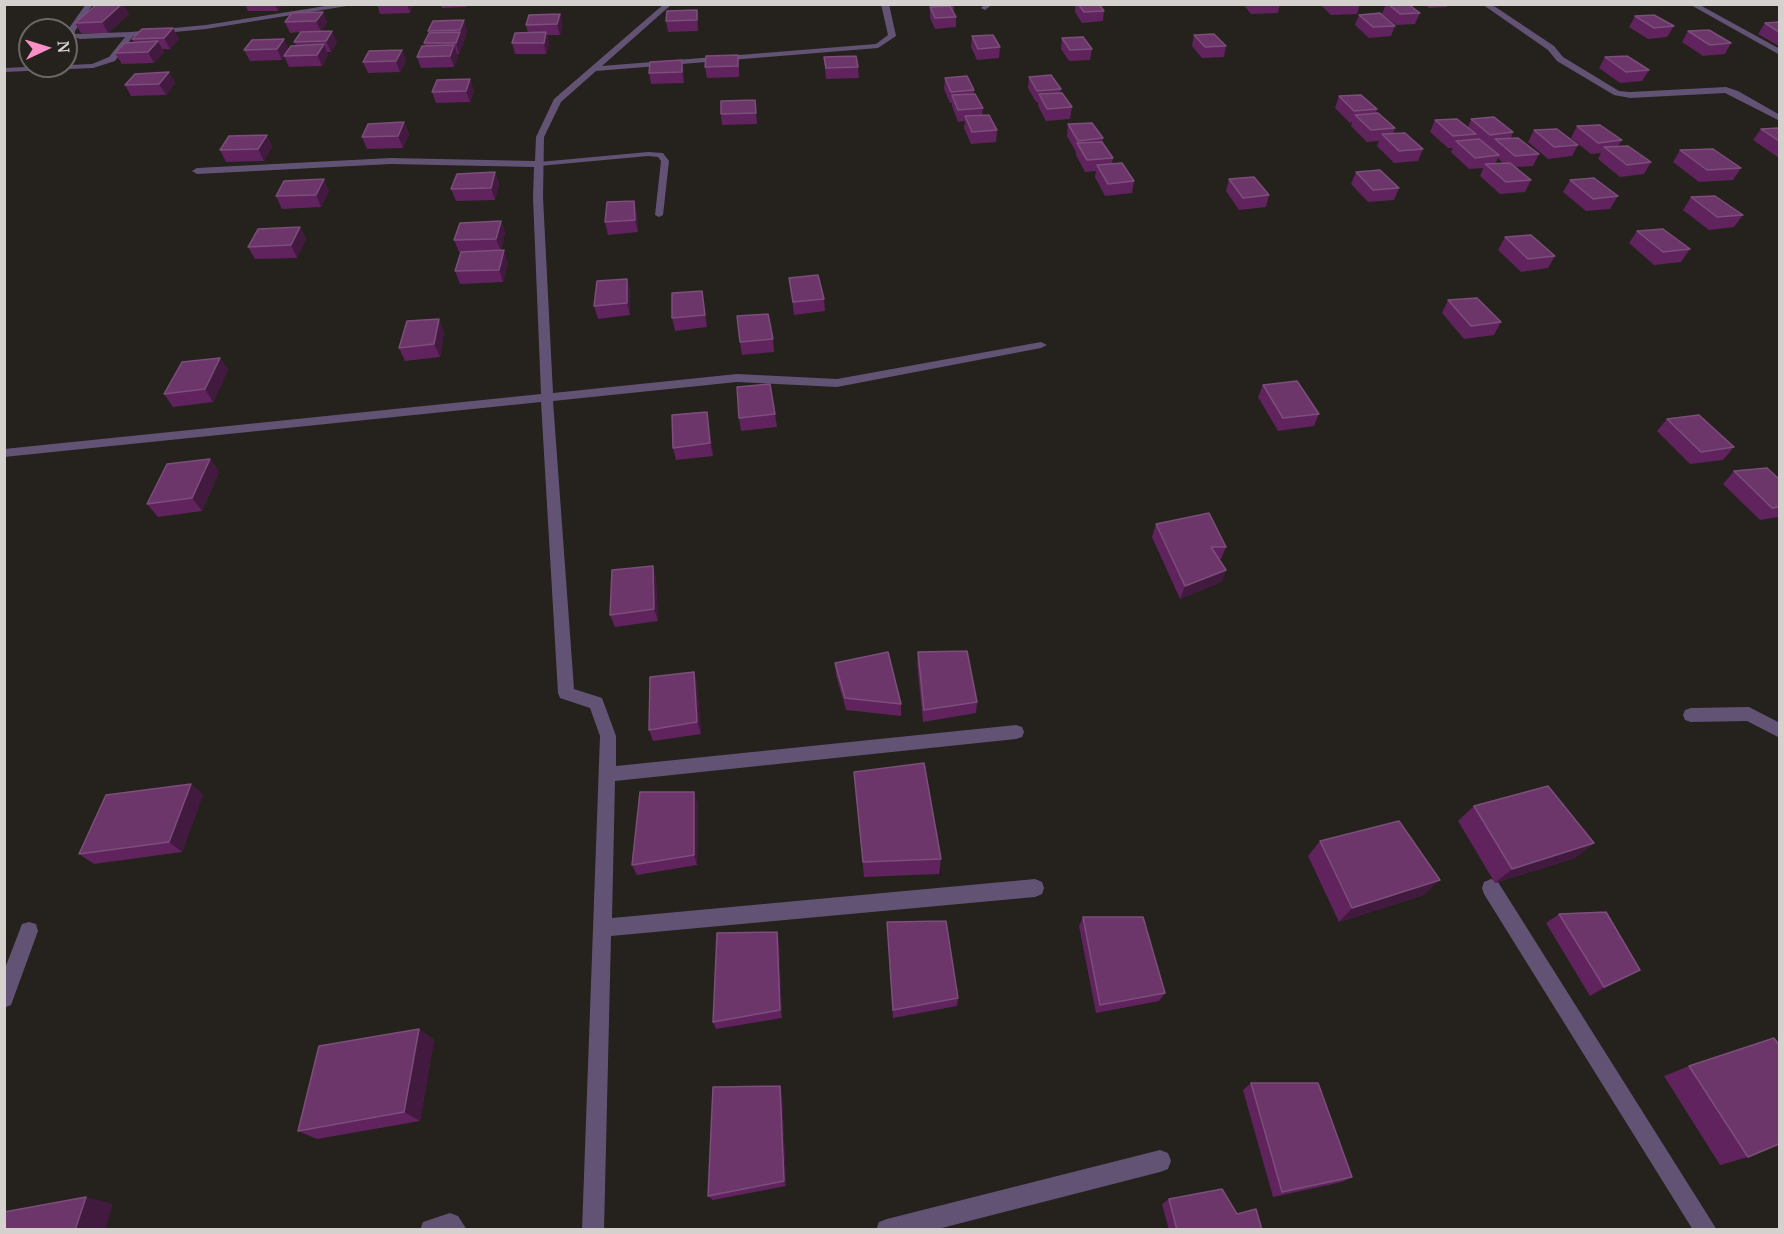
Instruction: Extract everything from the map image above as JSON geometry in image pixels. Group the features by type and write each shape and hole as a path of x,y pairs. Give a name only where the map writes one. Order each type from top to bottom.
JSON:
{"street":[{"path":"90,4 71,32 72,35 80,37 131,34 206,27 356,4"},
{"path":"593,1230 608,736 596,703 566,693 547,396 538,197 540,137 557,101 669,4"},
{"path":"595,69 878,46 892,36 885,4"},
{"path":"1485,4 1551,48 1560,59 1617,93 1630,95 1726,90 1779,119"},
{"path":"1692,4 1779,53"},
{"path":"4,70 93,66 112,59 131,34"},
{"path":"197,171 391,161 539,164"},
{"path":"4,453 737,378 837,383 1041,345"},
{"path":"1691,715 1749,714 1779,731"},
{"path":"607,774 1016,732"},
{"path":"602,928 1035,888"},
{"path":"1491,888 1706,1230"},
{"path":"4,998 29,931"},
{"path":"887,1230 1160,1161"},
{"path":"431,1230 450,1224 456,1230"}],"lane":[{"path":"539,164 648,154 660,155 665,161 659,215"}],"building":[{"path":"122,4 102,22 78,23 96,5"},
{"path":"1078,4 1099,4 1104,11 1084,12"},
{"path":"1388,4 1408,4 1420,13 1400,14"},
{"path":"950,6 956,17 935,18 930,7"},
{"path":"697,10 697,20 666,21 667,11"},
{"path":"323,12 316,21 285,22 292,13"},
{"path":"1380,13 1395,26 1373,27 1359,15"},
{"path":"560,14 557,24 526,25 529,15"},
{"path":"1654,15 1674,26 1654,28 1635,16"},
{"path":"464,20 460,30 428,31 433,21"},
{"path":"1779,22 1779,32 1765,23"},
{"path":"173,28 164,38 132,39 142,29"},
{"path":"1709,30 1731,43 1710,45 1688,31"},
{"path":"332,31 326,41 294,42 301,32"},
{"path":"460,32 456,43 424,43 429,33"},
{"path":"546,32 544,43 512,43 515,33"},
{"path":"1214,34 1226,46 1205,47 1194,35"},
{"path":"993,35 1000,47 978,49 972,36"},
{"path":"1083,37 1092,49 1070,50 1062,38"},
{"path":"284,39 277,49 244,50 252,40"},
{"path":"158,41 148,52 115,53 125,43"},
{"path":"324,44 317,55 284,56 291,46"},
{"path":"454,45 450,56 417,57 422,46"},
{"path":"402,50 396,61 363,62 369,51"},
{"path":"738,55 738,66 705,67 706,56"},
{"path":"856,56 858,67 826,68 824,57"},
{"path":"1627,56 1649,70 1626,72 1605,57"},
{"path":"682,60 682,72 649,73 650,62"},
{"path":"169,72 159,84 125,85 135,74"},
{"path":"1051,75 1061,89 1037,91 1029,77"},
{"path":"967,76 974,90 951,92 945,78"},
{"path":"470,79 466,91 432,92 437,80"},
{"path":"1062,93 1072,107 1047,109 1039,94"},
{"path":"975,94 983,108 958,110 952,95"},
{"path":"1361,95 1377,109 1354,111 1339,96"},
{"path":"755,100 756,113 721,114 721,101"},
{"path":"1378,113 1395,128 1371,130 1355,115"},
{"path":"989,115 997,130 972,132 965,116"},
{"path":"1494,117 1513,132 1490,135 1471,119"},
{"path":"1457,119 1476,134 1453,136 1435,120"},
{"path":"404,122 398,136 362,137 368,124"},
{"path":"1092,123 1103,138 1078,141 1068,124"},
{"path":"1600,125 1622,140 1598,143 1577,126"},
{"path":"1779,128 1779,141 1761,129"},
{"path":"1557,129 1578,145 1554,147 1534,130"},
{"path":"1405,133 1423,149 1399,151 1382,134"},
{"path":"267,135 258,149 220,150 229,136"},
{"path":"1518,138 1539,154 1515,156 1495,139"},
{"path":"1479,139 1499,155 1475,158 1456,141"},
{"path":"1102,142 1113,158 1087,160 1077,143"},
{"path":"1628,146 1651,162 1627,165 1604,147"},
{"path":"1713,149 1741,168 1707,170 1680,150"},
{"path":"1122,163 1134,181 1108,184 1097,165"},
{"path":"1510,163 1531,180 1506,182 1485,164"},
{"path":"1380,170 1399,188 1373,190 1356,172"},
{"path":"495,172 491,188 451,189 457,174"},
{"path":"1254,177 1269,195 1243,198 1229,179"},
{"path":"1594,178 1618,196 1593,199 1570,180"},
{"path":"324,179 316,195 276,196 284,181"},
{"path":"1715,196 1743,215 1717,217 1691,197"},
{"path":"634,201 635,220 605,222 607,202"},
{"path":"501,221 496,239 454,240 460,223"},
{"path":"300,227 291,245 248,247 258,229"},
{"path":"1663,229 1690,249 1663,252 1637,231"},
{"path":"1531,235 1555,256 1528,259 1505,237"},
{"path":"504,250 499,270 455,271 461,252"},
{"path":"818,275 824,299 793,302 789,278"},
{"path":"627,279 627,303 594,306 597,281"},
{"path":"702,291 705,315 672,318 672,293"},
{"path":"1477,298 1501,322 1471,326 1448,300"},
{"path":"768,314 773,339 740,342 737,316"},
{"path":"439,319 434,344 399,348 407,321"},
{"path":"220,358 205,389 164,394 182,362"},
{"path":"1297,381 1319,414 1283,418 1263,385"},
{"path":"770,384 775,414 739,418 737,387"},
{"path":"707,412 710,443 673,448 672,415"},
{"path":"1699,415 1734,447 1701,452 1667,419"},
{"path":"210,459 192,498 147,504 167,464"},
{"path":"1767,468 1779,479 1779,507 1772,508 1734,471"},
{"path":"1209,513 1226,547 1211,547 1226,570 1185,586 1156,524"},
{"path":"653,566 654,609 610,615 612,570"},
{"path":"967,651 977,702 924,710 918,652"},
{"path":"888,652 901,704 845,698 835,663"},
{"path":"694,672 697,722 649,730 650,677"},
{"path":"924,763 941,859 863,862 854,772"},
{"path":"191,784 169,842 79,854 106,795"},
{"path":"1548,786 1594,843 1512,869 1474,806"},
{"path":"640,792 694,792 694,855 632,865"},
{"path":"1399,821 1440,880 1352,908 1320,841"},
{"path":"1606,912 1640,970 1604,987 1559,914"},
{"path":"1083,917 1143,917 1165,993 1100,1005"},
{"path":"946,921 958,998 893,1010 887,922"},
{"path":"777,932 780,1010 713,1022 717,933"},
{"path":"419,1029 404,1112 298,1131 319,1046"},
{"path":"1774,1038 1779,1045 1779,1144 1748,1157 1689,1066"},
{"path":"1251,1083 1318,1083 1352,1177 1282,1192"},
{"path":"780,1086 784,1181 708,1196 713,1087"},
{"path":"1222,1189 1237,1214 1256,1209 1262,1230 1177,1230 1169,1199"},
{"path":"86,1197 75,1230 4,1230 4,1212"}]}
